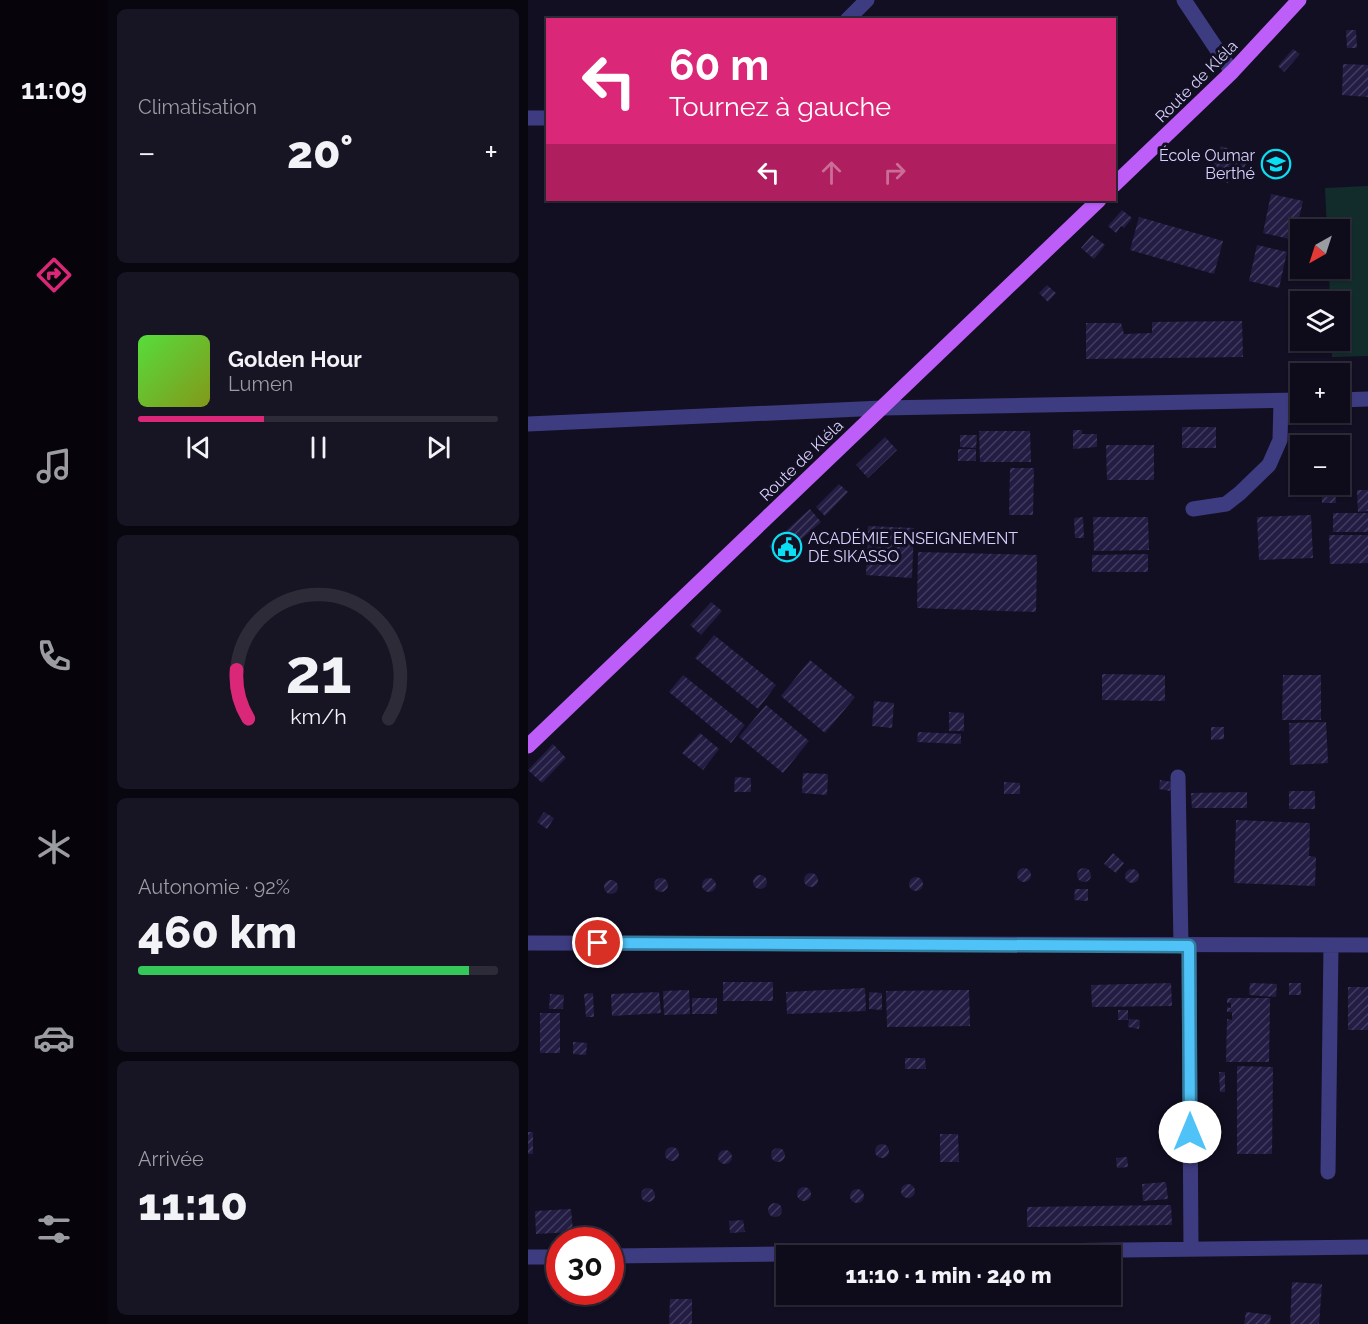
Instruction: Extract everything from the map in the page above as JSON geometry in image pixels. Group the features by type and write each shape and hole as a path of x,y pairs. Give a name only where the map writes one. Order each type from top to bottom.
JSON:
{"main road":[{"name":"Route de Kléla","path":"1116,183 1232,72 1299,0"},
{"name":"Route de Kléla","path":"528,746 1098,201"}],"street":[{"path":"849,18 867,0"},
{"path":"1184,0 1232,72"},
{"path":"528,118 546,118"},
{"path":"1350,400 1368,399"},
{"path":"1193,509 1226,504 1269,465 1280,440 1281,401"},
{"path":"528,424 882,408 1290,401"},
{"path":"1178,777 1185,946 1191,1248"},
{"path":"528,943 1368,945"},
{"path":"1328,1172 1331,945"},
{"path":"624,1256 1368,1247"},
{"path":"528,1257 546,1257"}],"green space":[{"path":"1368,186 1368,356 1332,357 1332,351 1350,351 1350,291 1330,291 1329,279 1350,279 1350,219 1327,219 1325,188"}],"building":[{"path":"1346,30 1356,30 1357,48 1347,48"},
{"path":"1293,49 1300,54 1284,72 1278,66"},
{"path":"1343,64 1368,65 1368,97 1342,95"},
{"path":"1221,146 1249,156 1240,178 1231,175 1228,183 1209,176"},
{"path":"1271,194 1303,201 1299,219 1290,219 1290,239 1263,233"},
{"path":"1122,210 1132,218 1124,228 1121,226 1116,233 1108,226"},
{"path":"1139,217 1223,241 1214,274 1130,250"},
{"path":"1092,235 1105,245 1094,259 1081,248"},
{"path":"1257,245 1287,252 1279,288 1249,281"},
{"path":"1047,285 1056,293 1048,302 1039,293"},
{"path":"1242,321 1243,357 1086,359 1086,323 1121,323 1124,334 1152,333 1152,322"},
{"path":"1182,427 1216,427 1216,448 1182,448"},
{"path":"1073,430 1082,430 1082,434 1097,434 1097,447 1073,449"},
{"path":"979,431 1030,431 1031,462 980,462"},
{"path":"960,435 977,435 976,448 960,447"},
{"path":"885,437 897,450 868,478 856,465"},
{"path":"1106,445 1154,445 1154,480 1107,480"},
{"path":"958,449 976,449 976,461 958,461"},
{"path":"1010,468 1034,468 1033,515 1009,515"},
{"path":"839,484 848,492 825,516 816,507"},
{"path":"1357,490 1368,490 1368,511 1358,512"},
{"path":"1322,495 1335,495 1336,503 1322,503"},
{"path":"810,509 821,522 780,558 769,546"},
{"path":"1333,513 1368,513 1368,532 1333,532"},
{"path":"1311,515 1313,558 1259,560 1257,517"},
{"path":"1083,517 1084,538 1075,538 1074,518"},
{"path":"1093,517 1148,517 1149,550 1094,551"},
{"path":"868,526 914,528 912,578 866,575"},
{"path":"1329,535 1368,535 1368,563 1330,564"},
{"path":"918,552 1037,555 1036,612 917,608"},
{"path":"1148,554 1148,572 1092,572 1092,555"},
{"path":"711,602 722,611 701,635 690,625"},
{"path":"714,635 776,685 758,709 695,658"},
{"path":"810,660 855,697 825,733 781,696"},
{"path":"1102,674 1165,675 1165,701 1102,700"},
{"path":"683,675 745,725 731,743 669,692"},
{"path":"1283,675 1321,675 1321,720 1282,720"},
{"path":"874,701 894,703 892,728 872,726"},
{"path":"766,705 809,741 783,773 739,737"},
{"path":"949,712 964,713 964,731 949,731"},
{"path":"1326,722 1328,763 1290,765 1289,723"},
{"path":"1211,727 1224,727 1224,739 1211,740"},
{"path":"918,732 961,734 961,744 917,742"},
{"path":"700,733 719,749 703,770 682,753"},
{"path":"553,744 566,758 542,783 528,770"},
{"path":"803,773 828,774 827,795 802,793"},
{"path":"735,777 751,778 751,792 734,792"},
{"path":"1160,780 1172,782 1170,791 1159,789"},
{"path":"1004,782 1020,783 1020,794 1004,794"},
{"path":"1289,791 1315,791 1315,809 1289,809"},
{"path":"1247,792 1247,808 1192,808 1191,793"},
{"path":"544,812 554,818 547,829 537,822"},
{"path":"1236,820 1310,823 1309,856 1316,857 1315,886 1234,883"},
{"path":"1113,853 1124,863 1116,873 1104,864"},
{"path":"1021,868 1027,868 1031,875 1027,882 1021,882 1017,878 1017,872"},
{"path":"1084,868 1089,870 1091,875 1089,880 1084,882 1079,880 1077,875 1079,870"},
{"path":"1132,869 1137,871 1139,876 1137,881 1132,883 1127,881 1125,876 1127,871"},
{"path":"808,873 814,873 818,880 814,887 808,887 804,883 804,877"},
{"path":"760,875 765,877 767,882 765,887 760,889 755,887 753,882 755,877"},
{"path":"916,877 921,879 923,884 921,889 916,891 911,889 909,884 911,879"},
{"path":"658,878 664,878 668,885 664,892 658,892 654,888 654,882"},
{"path":"709,878 714,880 716,885 714,890 709,892 704,890 702,885 704,880"},
{"path":"608,880 614,880 618,887 614,894 608,894 604,890 604,884"},
{"path":"1075,889 1088,889 1088,901 1074,900"},
{"path":"723,982 773,982 773,1001 723,1001"},
{"path":"1171,983 1172,1006 1092,1007 1091,985"},
{"path":"1250,983 1277,984 1276,997 1249,995"},
{"path":"1289,983 1301,983 1301,995 1289,995"},
{"path":"1348,987 1368,987 1368,1030 1348,1030"},
{"path":"865,988 866,1011 787,1014 786,992"},
{"path":"689,990 690,1014 664,1015 663,991"},
{"path":"969,990 970,1026 887,1027 886,991"},
{"path":"659,992 661,1013 612,1016 611,994"},
{"path":"869,992 882,993 882,1010 869,1009"},
{"path":"593,993 594,1017 586,1017 584,994"},
{"path":"550,994 564,995 563,1009 549,1009"},
{"path":"692,998 717,998 717,1014 692,1014"},
{"path":"1227,998 1270,998 1269,1062 1226,1062 1227,1019 1232,1020 1232,1012 1227,1012 1227,1007 1231,1008 1231,1003 1227,1003"},
{"path":"1118,1010 1128,1010 1128,1020 1118,1020"},
{"path":"540,1013 560,1013 560,1053 540,1053"},
{"path":"1129,1019 1140,1020 1139,1029 1128,1027"},
{"path":"573,1042 587,1043 586,1055 573,1054"},
{"path":"905,1058 925,1058 926,1069 905,1069"},
{"path":"1237,1066 1273,1067 1272,1154 1237,1154"},
{"path":"1219,1072 1225,1072 1225,1092 1220,1092"},
{"path":"528,1132 533,1132 533,1154 528,1154"},
{"path":"940,1134 958,1134 959,1162 940,1162"},
{"path":"882,1144 887,1146 889,1151 887,1156 882,1158 877,1156 875,1151 877,1146"},
{"path":"669,1147 675,1147 679,1154 675,1161 669,1161 665,1157 665,1151"},
{"path":"775,1148 781,1148 785,1155 781,1162 775,1162 771,1158 771,1152"},
{"path":"722,1150 728,1150 732,1157 728,1164 722,1164 718,1160 718,1154"},
{"path":"1127,1157 1128,1167 1117,1168 1116,1158"},
{"path":"1166,1182 1168,1199 1143,1201 1142,1184"},
{"path":"908,1184 913,1186 915,1191 913,1196 908,1198 903,1196 901,1191 903,1186"},
{"path":"801,1187 807,1187 811,1194 807,1201 801,1201 797,1197 797,1191"},
{"path":"645,1188 651,1188 655,1195 651,1202 645,1202 641,1198 641,1192"},
{"path":"854,1189 860,1189 864,1196 860,1203 854,1203 850,1199 850,1193"},
{"path":"775,1203 780,1205 782,1210 780,1215 775,1217 770,1215 768,1210 770,1205"},
{"path":"1171,1205 1172,1225 1027,1227 1027,1207"},
{"path":"571,1209 573,1227 546,1227 546,1233 536,1234 535,1211"},
{"path":"743,1220 745,1232 730,1233 729,1221"},
{"path":"1292,1282 1322,1284 1319,1324 1290,1324"},
{"path":"670,1299 692,1299 692,1324 669,1324"},
{"path":"1246,1312 1271,1315 1270,1324 1244,1324"}],"place":[{"name":"École Oumar Berthé","path":"1276,164"},
{"name":"ACADÉMIE ENSEIGNEMENT DE SIKASSO","path":"787,547"}],"route":[{"path":"598,943 1189,946 1190,1132"}]}
